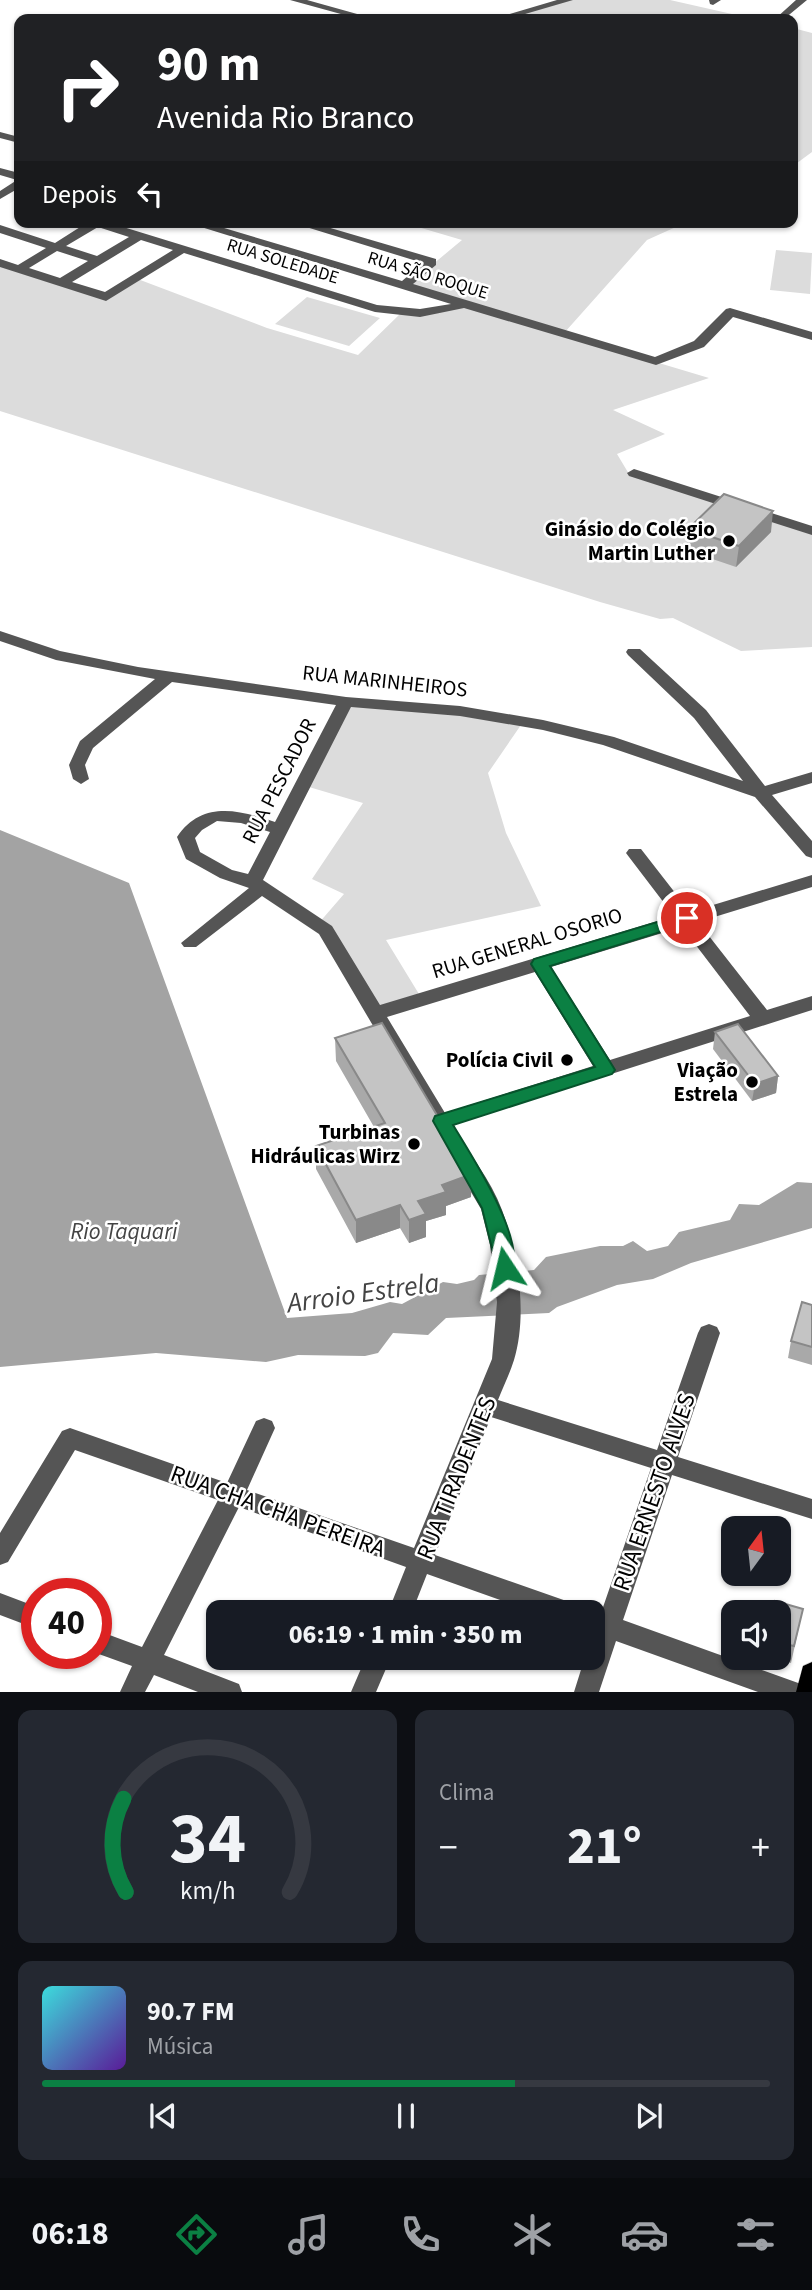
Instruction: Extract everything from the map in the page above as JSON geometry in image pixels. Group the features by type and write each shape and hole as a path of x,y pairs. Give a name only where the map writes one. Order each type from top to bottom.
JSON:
{"main road":[{"path":"808,1692 812,1674"}],"street":[{"path":"295,0 350,14"},
{"path":"516,14 568,0"},
{"path":"784,14 802,0"},
{"path":"19,269 88,228"},
{"name":"RUA SOLEDADE","path":"113,228 376,308 414,315 442,313 463,304"},
{"name":"RUA SÃO ROQUE","path":"211,228 656,360 699,344 730,312 812,335"},
{"path":"316,228 432,262 404,286"},
{"path":"3,233 99,261"},
{"path":"61,284 139,236"},
{"path":"0,262 106,297 183,249"},
{"path":"634,473 812,531"},
{"name":"RUA MARINHEIROS","path":"0,636 83,662 346,702 460,711 542,725 608,741 761,793"},
{"path":"634,652 659,672 700,714 761,793 812,852"},
{"path":"81,779 77,765 86,745 169,676"},
{"name":"RUA PESCADOR","path":"257,885 280,830 346,702"},
{"path":"761,793 812,777"},
{"path":"280,830 237,816 215,815 196,822 186,837 192,855 226,874 257,885 326,930 442,1121 812,1003"},
{"path":"635,853 763,1019"},
{"name":"RUA GENERAL OSORIO","path":"377,1013 812,881"},
{"path":"190,943 257,885"},
{"path":"540,964 606,1070"},
{"name":"RUA TIRADENTES","path":"405,1600 486,1406 508,1341 503,1249 491,1208 442,1121"},
{"name":"RUA ERNESTO ALVES","path":"605,1614 664,1462 709,1333"},
{"path":"486,1406 812,1509"},
{"path":"132,1692 264,1429"},
{"name":"RUA CHA CHA PEREIRA","path":"0,1553 70,1438 234,1493 531,1600"},
{"path":"0,1604 21,1612"},
{"path":"605,1625 792,1692"},
{"path":"112,1647 230,1692"},
{"path":"363,1692 373,1670"},
{"name":"RUA ERNESTO ALVES","path":"586,1692 591,1670"}],"shaded area":[{"path":"568,0 670,0 732,14 516,14"},
{"path":"798,29 812,33 812,152 798,162"},
{"path":"421,228 674,228 647,240 565,332 408,285 462,240"},
{"path":"776,250 812,253 810,294 770,290"},
{"path":"0,263 104,298 135,278 267,328 358,355 401,313 462,304 709,378 613,410 665,434 617,454 629,474 812,534 812,647 741,651 673,618 660,619 600,602 0,411"},
{"path":"307,297 380,318 349,346 275,324"},
{"path":"346,702 523,722 488,773 506,833 541,906 386,940 422,999 377,1013 318,924 344,894 312,879 363,803 309,787"}],"water":[{"name":"Rio Taquari","path":"0,830 129,883 287,1318 352,1313 390,1302 402,1304 443,1282 457,1284 474,1280 479,1275 534,1270 546,1257 600,1246 623,1246 633,1241 647,1251 668,1246 679,1232 730,1220 739,1204 759,1205 797,1182 812,1183 812,1228 691,1263 653,1279 617,1285 557,1307 549,1313 446,1318 428,1335 393,1333 378,1353 365,1356 298,1355 266,1362 156,1353 0,1367"}],"building":[{"path":"724,494 773,511 739,546 688,529"},
{"name":"Turbinas Hidráulicas Wirz","path":"382,1023 472,1174 442,1185 446,1192 418,1201 426,1214 409,1220 400,1205 356,1220 316,1146 385,1123 335,1038"},
{"path":"738,1024 778,1076 755,1084 715,1032"},
{"path":"802,1302 812,1305 812,1347 791,1341"},
{"path":"791,1606 803,1609 794,1646 791,1645"}],"place":[{"name":"Ginásio do Colégio Martin Luther","path":"729,541"},
{"name":"Polícia Civil","path":"567,1060"},
{"name":"Viação Estrela","path":"752,1082"},
{"name":"Turbinas Hidráulicas Wirz","path":"414,1144"}],"route":[{"path":"505,1268 503,1249 491,1208 442,1121 606,1070 540,964 687,918"}],"water label":[{"name":"Arroio Estrela","path":"363,1292"}]}
